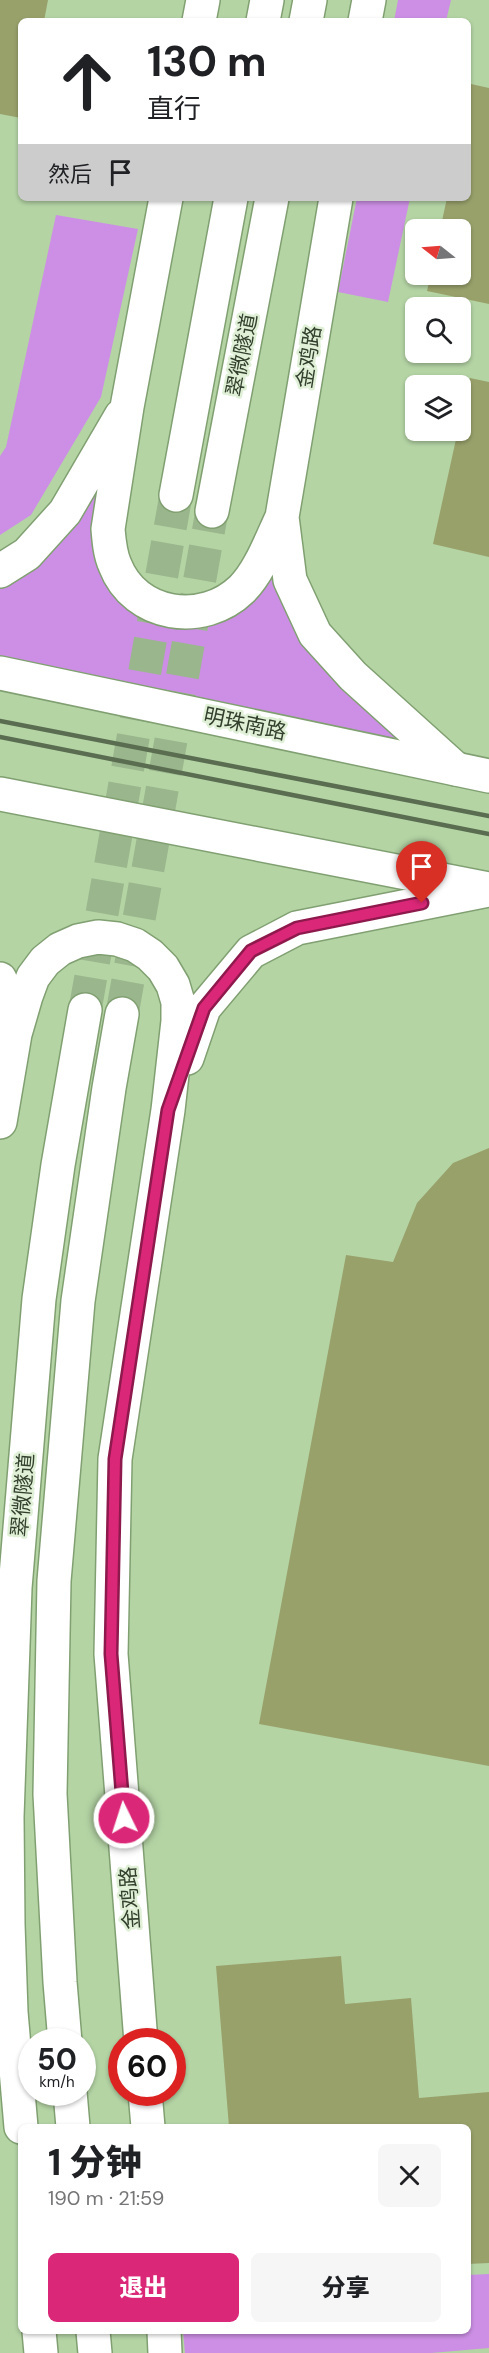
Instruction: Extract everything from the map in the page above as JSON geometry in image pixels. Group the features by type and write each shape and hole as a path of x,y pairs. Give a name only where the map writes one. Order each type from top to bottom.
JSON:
{"main road":[{"path":"200,18 203,0"},
{"path":"264,18 267,0"},
{"path":"307,18 310,0"},
{"path":"366,18 369,0"},
{"path":"165,201 126,407 108,529 115,566 124,582 137,595 161,609 190,613 209,609 227,601 242,589 254,572 282,517"},
{"name":"翠微隧道","path":"176,495 230,201"},
{"name":"翠微隧道","path":"212,512 271,201"},
{"name":"金鸡路","path":"282,517 335,201"},
{"path":"0,571 27,554 65,512 126,407"},
{"path":"282,517 290,580 315,634 353,676 456,769"},
{"name":"明珠南路","path":"0,673 489,776"},
{"path":"0,794 489,889"},
{"path":"168,1110 204,1008 251,951 297,928 489,889"},
{"path":"0,1122 15,1034 33,977 45,961 60,949 78,940 98,937 117,939 135,945 150,955 164,969 173,984 178,1002 178,1021 168,1110"},
{"path":"0,979 7,994 15,1034"},
{"name":"翠微隧道","path":"21,2124 11,2012 7,1817 15,1588 39,1299 58,1165 85,1010"},
{"name":"翠微隧道","path":"64,2028 50,1794 54,1581 78,1301 122,1014"},
{"name":"金鸡路","path":"140,2028 111,1654 115,1459 168,1110"},
{"path":"71,2106 73,2124"},
{"path":"146,2106 148,2124"},
{"path":"39,2334 41,2353"},
{"path":"93,2334 95,2353"},
{"path":"164,2334 165,2353"}],"shaded area":[{"path":"398,0 451,0 447,18 395,18"},
{"path":"356,201 409,201 388,302 338,292"},
{"path":"56,215 138,229 101,397 31,515 0,535 0,456 6,447"},
{"path":"114,447 98,517 172,623 277,543 278,586 429,756 0,665 0,581"},
{"path":"489,2274 489,2348 431,2353 185,2353 183,2334 471,2334 471,2275"}],"building":[{"path":"0,0 48,0 45,18 18,18 18,117 0,114"},
{"path":"471,84 489,88 489,304 471,300 471,297 456,297 427,291 428,285 471,285 471,219 442,219 446,201 471,201"},
{"path":"471,378 489,382 489,557 433,544 456,441 471,441"},
{"path":"489,1148 489,1766 259,1724 346,1255 393,1262 417,1203 453,1163"},
{"path":"341,1956 345,2004 411,1998 419,2098 489,2092 489,2263 471,2264 471,2124 229,2124 216,1966"}],"tunnel":[{"path":"85,1010 176,495"},
{"path":"122,1014 212,511"}],"railway":[{"path":"0,721 489,816"},
{"path":"0,737 489,834"}],"route":[{"path":"124,1818 111,1654 115,1459 168,1110 204,1008 251,951 297,928 422,903"}]}
